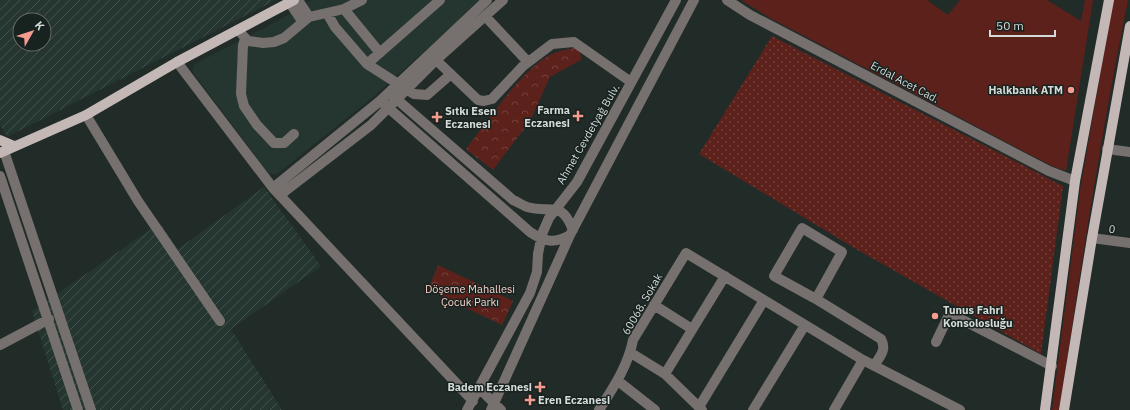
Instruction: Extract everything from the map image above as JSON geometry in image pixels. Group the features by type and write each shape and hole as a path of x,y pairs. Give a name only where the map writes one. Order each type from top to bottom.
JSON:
{"main road":[{"path":"1045,410 1052,366 1058,297 1075,181 1109,0"},
{"path":"1,149 14,146 86,114 177,62 294,1"},
{"path":"1064,410 1107,149 1130,26"},
{"path":"0,140 14,146"}],"street":[{"path":"238,30 245,38 263,43 274,42 284,38 306,19 327,12 344,9 362,0"},
{"path":"367,64 440,0"},
{"path":"276,192 380,101 387,92 486,0"},
{"path":"276,192 371,125 436,60 503,0"},
{"name":"Ahmet Cevdetyağ Bulv.","path":"470,406 530,292 537,272 541,239 549,218 577,182 676,0"},
{"path":"480,389 495,408 540,299 571,233 694,0"},
{"name":"Erdal Acet Cad.","path":"727,0 750,15 1042,168 1075,181"},
{"path":"294,1 306,19"},
{"path":"344,9 380,53"},
{"path":"327,12 335,27 367,64 414,94 427,94 451,74"},
{"path":"485,16 528,62"},
{"path":"245,38 243,45 241,94 246,112 274,143 284,143 294,134"},
{"path":"436,60 478,100 484,101 492,99 528,62 552,44 574,42 631,82"},
{"path":"177,62 276,192 470,406"},
{"path":"387,92 398,99 513,200 527,207 555,209 563,213 569,221 571,233"},
{"path":"380,101 530,232 541,239 550,242 560,241 571,233"},
{"path":"86,114 138,201 220,321"},
{"path":"1,149 91,410"},
{"path":"1107,149 1130,152"},
{"path":"0,176 49,319 78,410"},
{"path":"816,299 842,252 802,228 774,276 816,299 880,339 884,345 883,351 874,366"},
{"name":"0","path":"1092,238 1130,243"},
{"name":"60068. Sokak","path":"598,410 618,381 631,353 633,340 686,253 725,276"},
{"path":"665,374 725,276 863,360 960,410"},
{"path":"631,353 665,374 700,408 764,300"},
{"path":"654,305 692,329"},
{"path":"936,342 948,316 951,314 1052,366"},
{"path":"0,345 49,319"},
{"path":"753,410 806,325"},
{"path":"837,409 863,360"},
{"path":"618,381 655,410"}],"shaded area":[{"path":"0,0 276,0 7,137 0,125"},
{"path":"312,0 482,0 373,97 277,174 269,174 192,71 195,64 281,19"},
{"path":"264,187 321,266 231,329 282,410 63,410 32,311 160,223 178,249"}],"green space":[{"path":"741,0 927,0 948,15 960,0 1047,0 1081,21 1085,0 1093,0 1066,171 1050,165 770,18"},
{"path":"1113,0 1128,0 1100,150 1061,400 1059,410 1052,410 1080,191"},
{"path":"772,36 1063,186 1041,354 856,249 699,154"},
{"path":"574,48 580,49 581,60 550,77 530,121 493,170 466,149 513,87 524,76 552,54"},
{"name":"Döşeme Mahallesi Çocuk Parkı","path":"438,265 513,301 502,325 428,290"}],"place":[{"name":"Halkbank ATM","path":"1071,90"},
{"name":"Farma Eczanesi","path":"578,116"},
{"name":"Sıtkı Esen Eczanesi","path":"437,117"},
{"name":"Tunus Fahri Konsolosluğu","path":"935,316"},
{"name":"Badem Eczanesi","path":"540,387"},
{"name":"Eren Eczanesi","path":"530,400"}]}
